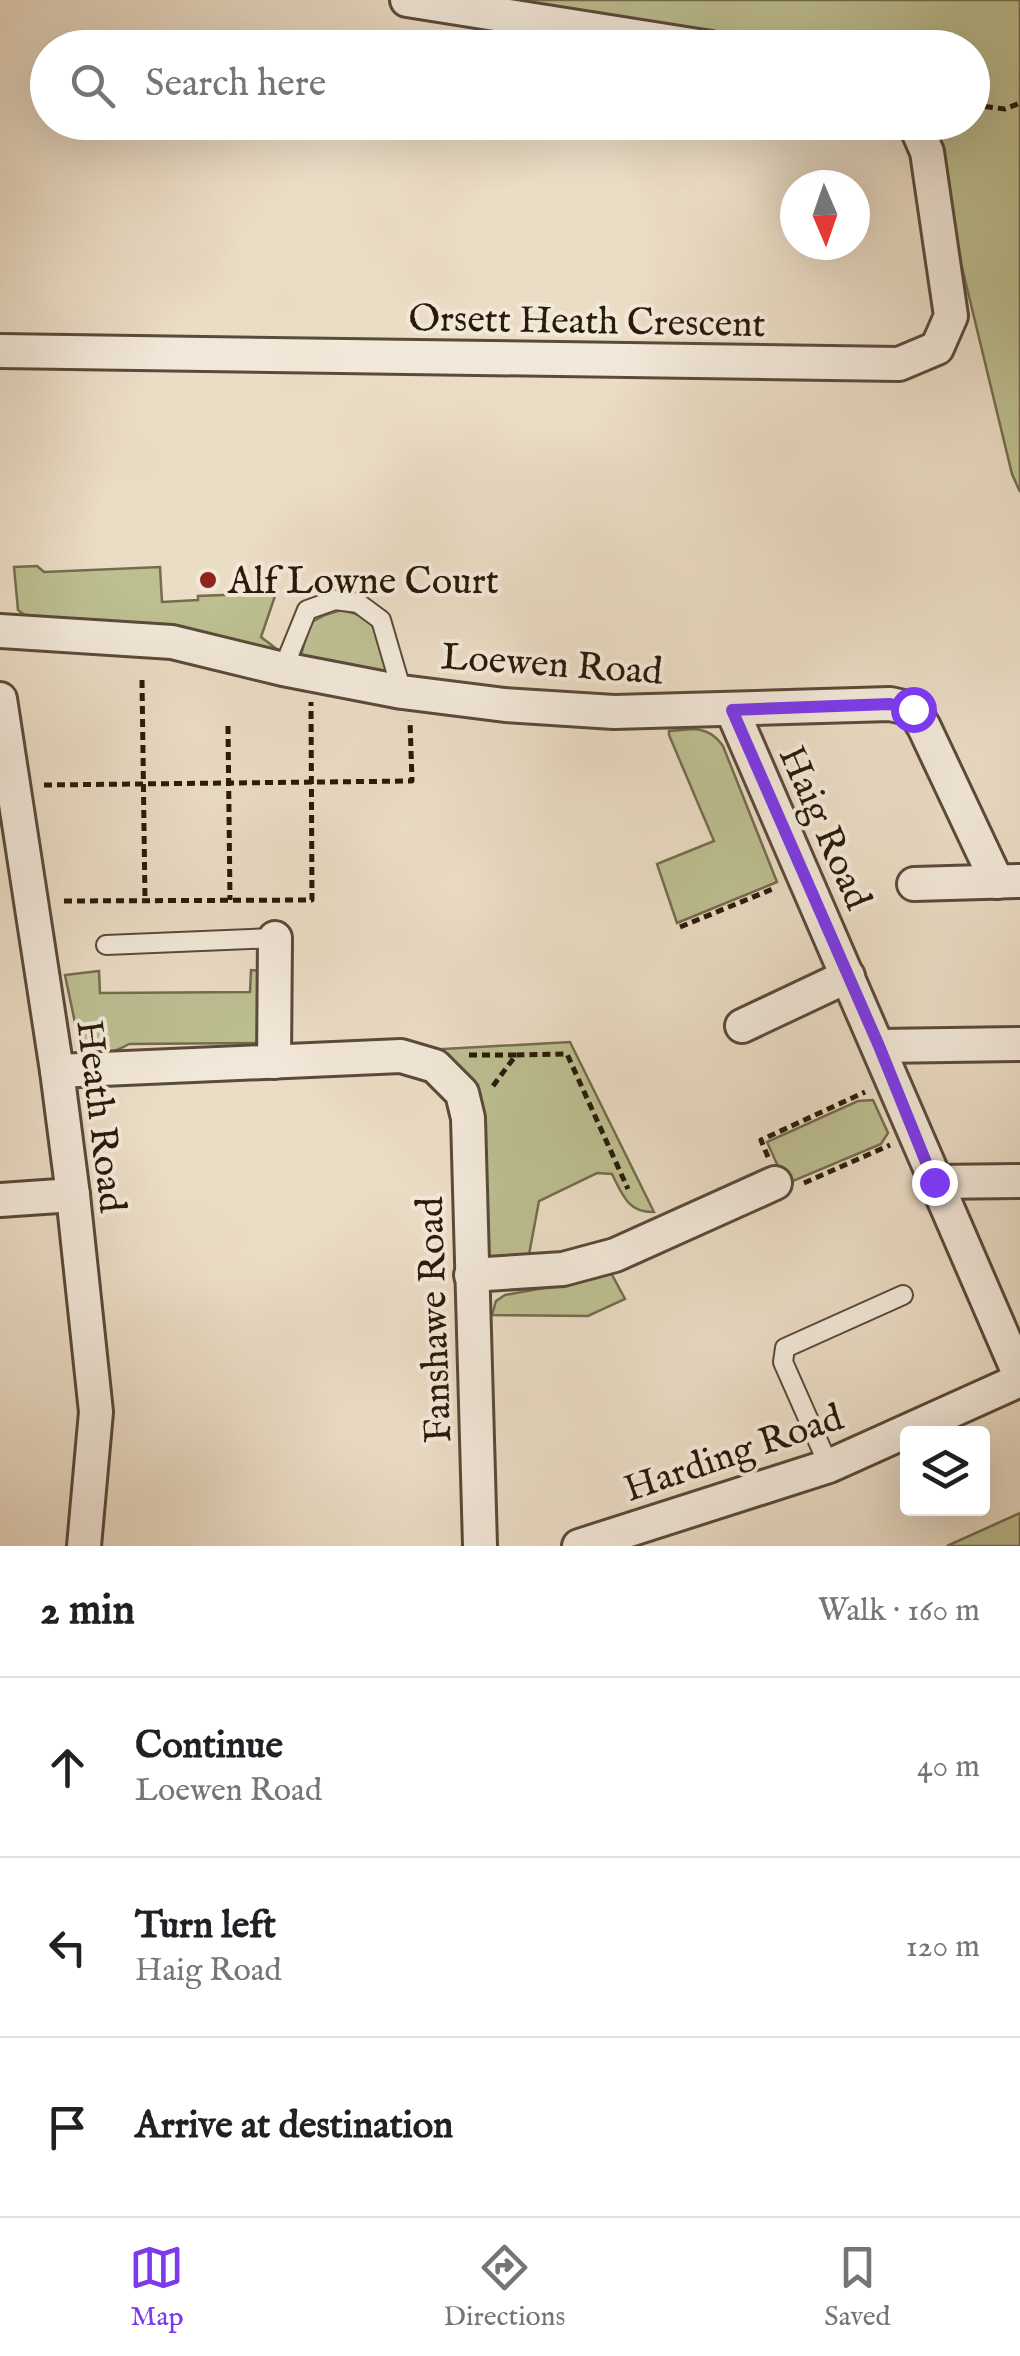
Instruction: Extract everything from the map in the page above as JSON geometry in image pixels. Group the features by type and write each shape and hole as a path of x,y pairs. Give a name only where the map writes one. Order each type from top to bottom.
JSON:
{"street":[{"path":"407,0 597,30"},
{"name":"Orsett Heath Crescent","path":"0,351 898,364 937,348 951,316 927,152 922,140"},
{"name":"Loewen Road","path":"0,631 172,642 297,672 406,705 505,705 614,712 890,704 913,709 1008,882 914,884"},
{"name":"Heath Road","path":"0,699 73,1195 96,1412 84,1546"},
{"name":"Haig Road","path":"732,710 1020,1378"},
{"path":"274,1062 275,938"},
{"path":"742,1026 848,976"},
{"path":"879,1046 1020,1044"},
{"path":"56,1071 401,1056 435,1066 475,1093"},
{"name":"Fanshawe Road","path":"475,1093 468,1118 480,1546"},
{"path":"471,1276 564,1269 615,1255 783,1178"},
{"path":"934,1182 1020,1181"},
{"path":"0,1200 73,1195"},
{"name":"Harding Road","path":"579,1546 829,1466 1020,1378"}],"lane":[{"path":"297,672 307,610 336,600 358,603 381,620 406,705"},
{"path":"106,945 275,938"},
{"path":"829,1466 783,1362 785,1348 903,1295"}],"path":[{"path":"990,107 1005,108 1020,103"},
{"path":"64,901 312,900 310,782 297,672"},
{"path":"142,680 145,900"},
{"path":"40,786 412,781 406,705"},
{"path":"228,726 230,900"},
{"path":"680,928 778,886"},
{"path":"475,1093 516,1055 567,1054 628,1188"},
{"path":"867,1091 761,1140 783,1178 893,1144"}],"green space":[{"path":"495,0 1020,0 1020,492 1012,474 928,140 990,140 990,30 681,30"},
{"path":"37,566 44,572 160,567 162,602 198,600 198,596 276,593 261,637 278,650 161,625 43,623 30,619 18,610 14,567"},
{"path":"341,610 371,624 381,641 388,673 301,655 310,623"},
{"path":"695,729 711,734 723,746 777,882 677,923 657,864 714,841 669,735 669,731"},
{"path":"251,970 263,971 260,1043 129,1044 104,1052 79,1042 65,975 99,971 100,993 250,992"},
{"path":"570,1042 654,1212 632,1206 612,1174 597,1173 539,1201 528,1260 481,1267 474,1118 406,1051"},
{"path":"873,1100 888,1133 881,1144 786,1184 767,1142 858,1101"},
{"path":"610,1271 625,1299 588,1316 492,1315 496,1301 505,1295"},
{"path":"1020,1513 1020,1546 947,1546"}],"place":[{"name":"Alf Lowne Court","path":"208,580"}],"route":[{"path":"913,709 890,704 732,710 934,1182"}]}
